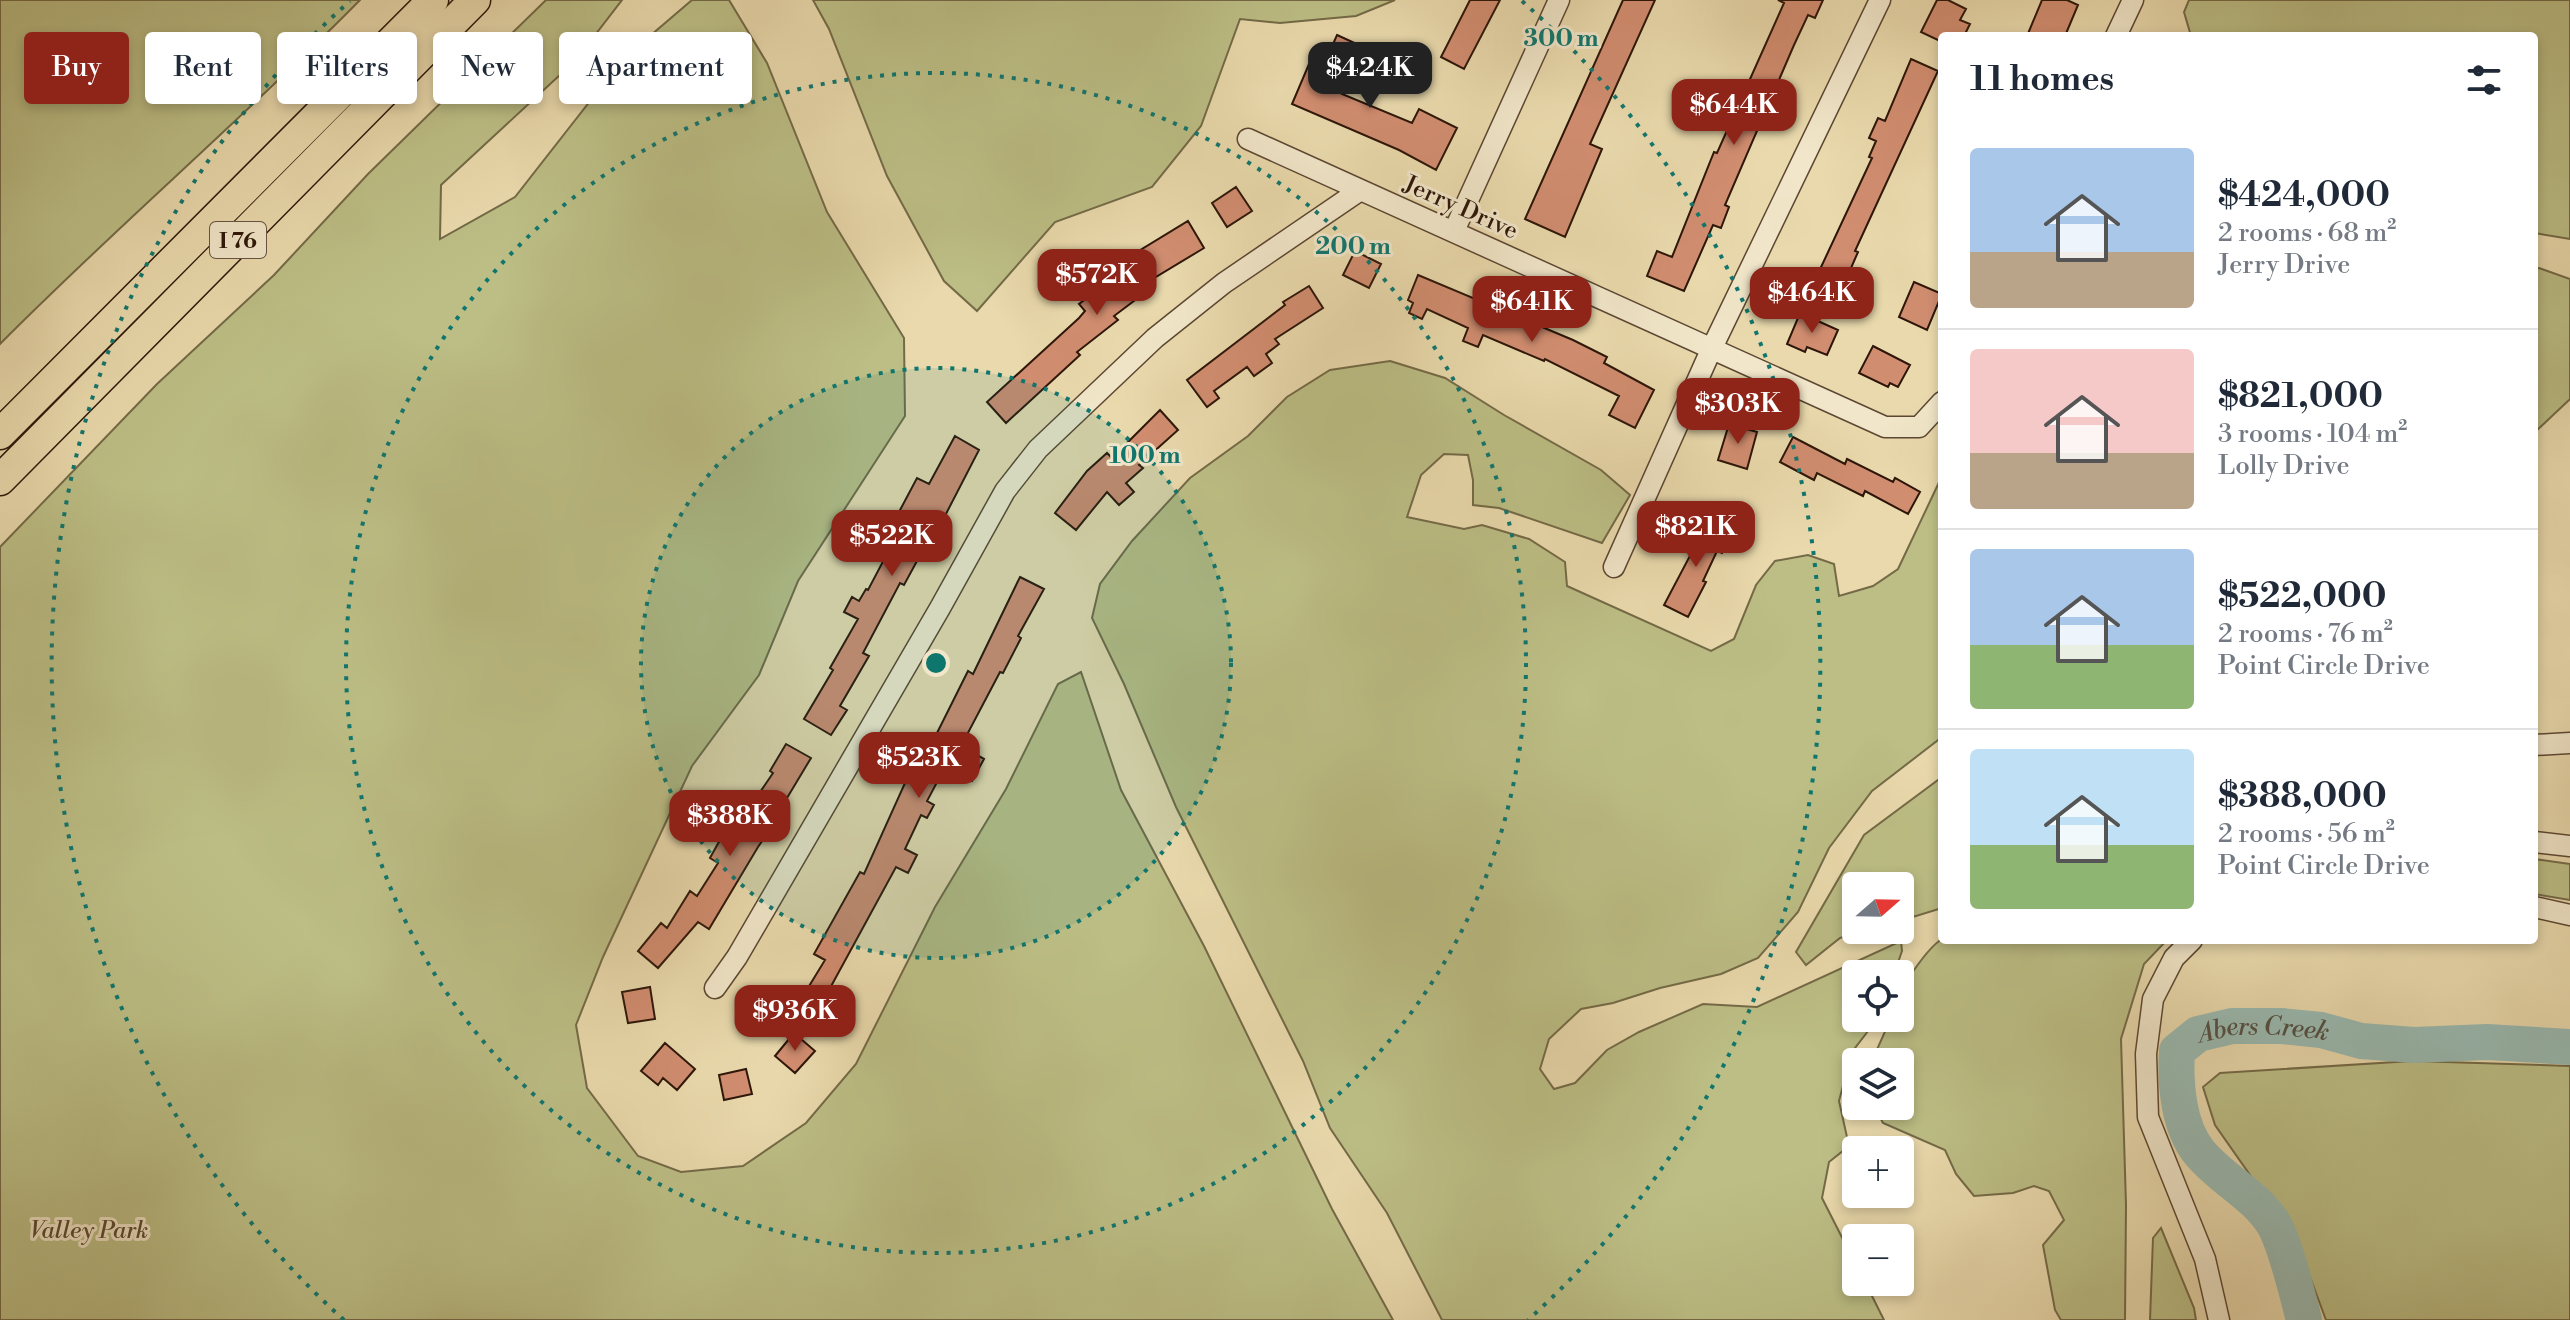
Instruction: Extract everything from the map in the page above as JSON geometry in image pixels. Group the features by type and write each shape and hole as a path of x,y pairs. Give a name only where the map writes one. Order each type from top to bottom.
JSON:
{"highway":[{"name":"I 76","path":"0,434 433,0"},
{"name":"I 76","path":"0,480 475,0"}],"street":[{"path":"1454,231 1559,0"},
{"path":"1614,567 1711,350 1880,0"},
{"path":"2118,32 2133,0"},
{"name":"Jerry Drive","path":"1248,139 1885,427 1919,427 1938,406"},
{"path":"715,988 737,957 1005,491 1038,449 1166,329 1224,283 1359,191"},
{"path":"2538,745 2570,743"},
{"path":"2538,842 2570,846"},
{"path":"2538,908 2570,915"},
{"path":"2188,944 2174,958 2153,999 2146,1054 2148,1117 2205,1259 2219,1320"}],"green space":[{"path":"0,0 360,0 327,32 277,32 277,81 261,96 261,32 145,32 145,104 253,104 0,344"},
{"path":"546,0 622,0 597,32 559,32 559,76 543,91 543,32 513,32"},
{"path":"692,0 729,0 748,32 655,32"},
{"path":"813,0 1395,0 1356,16 1280,23 1240,19 1201,126 1152,187 1055,222 977,311 944,281 887,176 829,29"},
{"path":"2189,0 2570,0 2570,239 2538,234 2538,32 2190,32 2184,12"},
{"name":"Valley Park","path":"752,38 767,63 827,212 904,338 905,416 798,581 759,675 692,766 603,957 576,1025 587,1088 638,1156 681,1172 743,1166 806,1123 856,1064 935,907 1006,789 1058,684 1081,672 1121,790 1204,946 1332,1209 1393,1320 0,1320 0,547 157,384 274,275 368,174 440,104 529,104 441,185 440,239 515,197 588,104 752,104"},
{"path":"2538,268 2570,279 2570,399 2538,429"},
{"path":"1390,361 1445,378 1601,470 1630,495 1602,543 1499,508 1473,505 1473,480 1468,455 1444,454 1421,475 1407,517 1464,529 1482,525 1529,539 1565,562 1567,586 1711,651 1734,639 1756,585 1775,561 1808,555 1834,564 1839,596 1873,586 1898,569 1938,484 1938,740 1872,791 1829,848 1798,912 1758,958 1721,974 1581,1009 1549,1039 1540,1069 1554,1089 1575,1083 1607,1050 1639,1032 1703,1004 1757,1007 1842,968 1842,1032 1867,1032 1855,1048 1842,1048 1839,1101 1847,1136 1842,1136 1842,1152 1829,1162 1822,1198 1842,1237 1842,1296 1872,1296 1884,1320 1442,1320 1387,1213 1330,1128 1303,1061 1176,807 1124,684 1092,618 1100,584 1132,541 1190,478 1248,436 1287,397 1330,370"},
{"path":"1938,780 1938,909 1914,917 1914,872 1842,872 1864,835"},
{"path":"2538,860 2570,864 2570,900 2538,895"},
{"path":"1842,873 1842,937 1806,965 1796,952"},
{"path":"1938,942 2163,944 2144,964 2121,1039 2126,1205 2125,1320 2061,1320 2055,1310 2043,1245 2064,1220 2049,1191 2034,1186 2013,1193 1974,1196 1956,1174 1945,1150 1883,1123 1881,1120 1914,1120 1914,1048 1878,1048 1885,1032 1914,1032 1914,970"},
{"path":"1894,944 1901,944 1899,960 1860,960"},
{"path":"2412,1061 2570,1066 2570,1320 2326,1320 2297,1242 2215,1125 2203,1087 2220,1073"},
{"path":"2161,1228 2196,1320 2150,1320 2153,1238"}],"building":[{"path":"1470,0 1500,0 1464,69 1441,57"},
{"path":"1623,0 1655,0 1590,144 1602,149 1565,237 1525,219"},
{"path":"1778,0 1823,0 1815,18 1808,15 1725,205 1729,207 1721,228 1713,225 1684,291 1647,276 1657,251 1672,257 1714,152 1717,153 1784,3"},
{"path":"1937,0 1948,0 1966,9 1960,20 1970,24 1966,32 1938,32 1938,40 1921,32"},
{"path":"2042,0 2067,0 2078,5 2067,32 2029,32"},
{"path":"1337,35 1359,45 1344,79 1348,81 1342,94 1412,123 1419,109 1457,128 1436,170 1399,150 1292,104 1309,64 1322,69"},
{"path":"1911,59 1938,71 1855,251 1858,252 1841,291 1815,280 1872,158 1869,157 1876,141 1869,138 1878,118 1885,121"},
{"path":"1236,187 1252,211 1227,227 1212,203"},
{"path":"1188,221 1204,248 1151,280 1155,285 1114,316 1118,320 1077,352 1080,355 1006,423 987,402 1079,318 1085,311 1079,304 1095,292 1098,295 1122,276 1113,264 1129,252 1132,255"},
{"path":"1355,251 1381,264 1369,288 1343,275"},
{"path":"1418,275 1573,340 1607,357 1604,363 1654,390 1635,428 1609,415 1619,396 1545,359 1483,335 1478,347 1463,341 1468,328 1427,309 1422,319 1409,313 1413,303 1408,300"},
{"path":"1914,282 1938,292 1938,304 1927,330 1899,317"},
{"path":"1309,286 1323,308 1275,339 1279,344 1266,354 1272,363 1254,376 1247,367 1214,391 1219,398 1207,407 1187,380 1285,305 1283,302"},
{"path":"1800,313 1838,330 1827,355 1807,347 1805,352 1787,344"},
{"path":"1873,346 1910,365 1898,387 1890,383 1888,387 1859,373"},
{"path":"1160,410 1178,430 1139,465 1143,468 1126,483 1134,492 1119,505 1107,492 1076,530 1055,513 1087,471 1107,453 1112,458"},
{"path":"1729,424 1757,432 1747,469 1718,460"},
{"path":"955,436 979,450 933,539 930,537 904,585 900,583 863,653 869,656 840,706 847,710 831,735 804,719 858,619 844,612 852,597 859,601 868,590 907,516 899,512 917,478 929,484"},
{"path":"1793,437 1845,464 1847,459 1893,482 1895,478 1920,492 1908,514 1865,491 1863,496 1817,473 1814,480 1780,462"},
{"path":"1700,523 1727,535 1722,553 1717,551 1688,617 1664,605 1692,552 1688,550"},
{"path":"1020,577 1044,589 1018,636 1021,638 1003,673 1000,672 961,746 984,759 972,781 945,767 927,801 934,805 927,818 921,815 905,849 917,855 908,873 896,867 829,990 834,994 829,1002 839,1008 829,1025 797,1006 825,960 814,954 860,872 864,874 909,774 915,777 968,671 973,674"},
{"path":"786,744 811,758 784,803 787,805 709,929 698,922 658,968 638,951 661,923 667,928 690,891 697,896 718,863 710,858 725,831 731,835 773,773 770,771"},
{"path":"650,987 655,1019 628,1023 622,992"},
{"path":"794,1033 815,1051 795,1073 775,1056"},
{"path":"665,1043 695,1069 677,1090 663,1078 658,1085 641,1071"},
{"path":"746,1069 752,1094 724,1100 719,1075"}],"waterway":[{"name":"Abers Creek","path":"2304,1320 2276,1228 2255,1202 2207,1161 2186,1130 2179,1104 2177,1051 2198,1034 2232,1026 2321,1030 2361,1041 2414,1045 2487,1042 2570,1047"}]}
